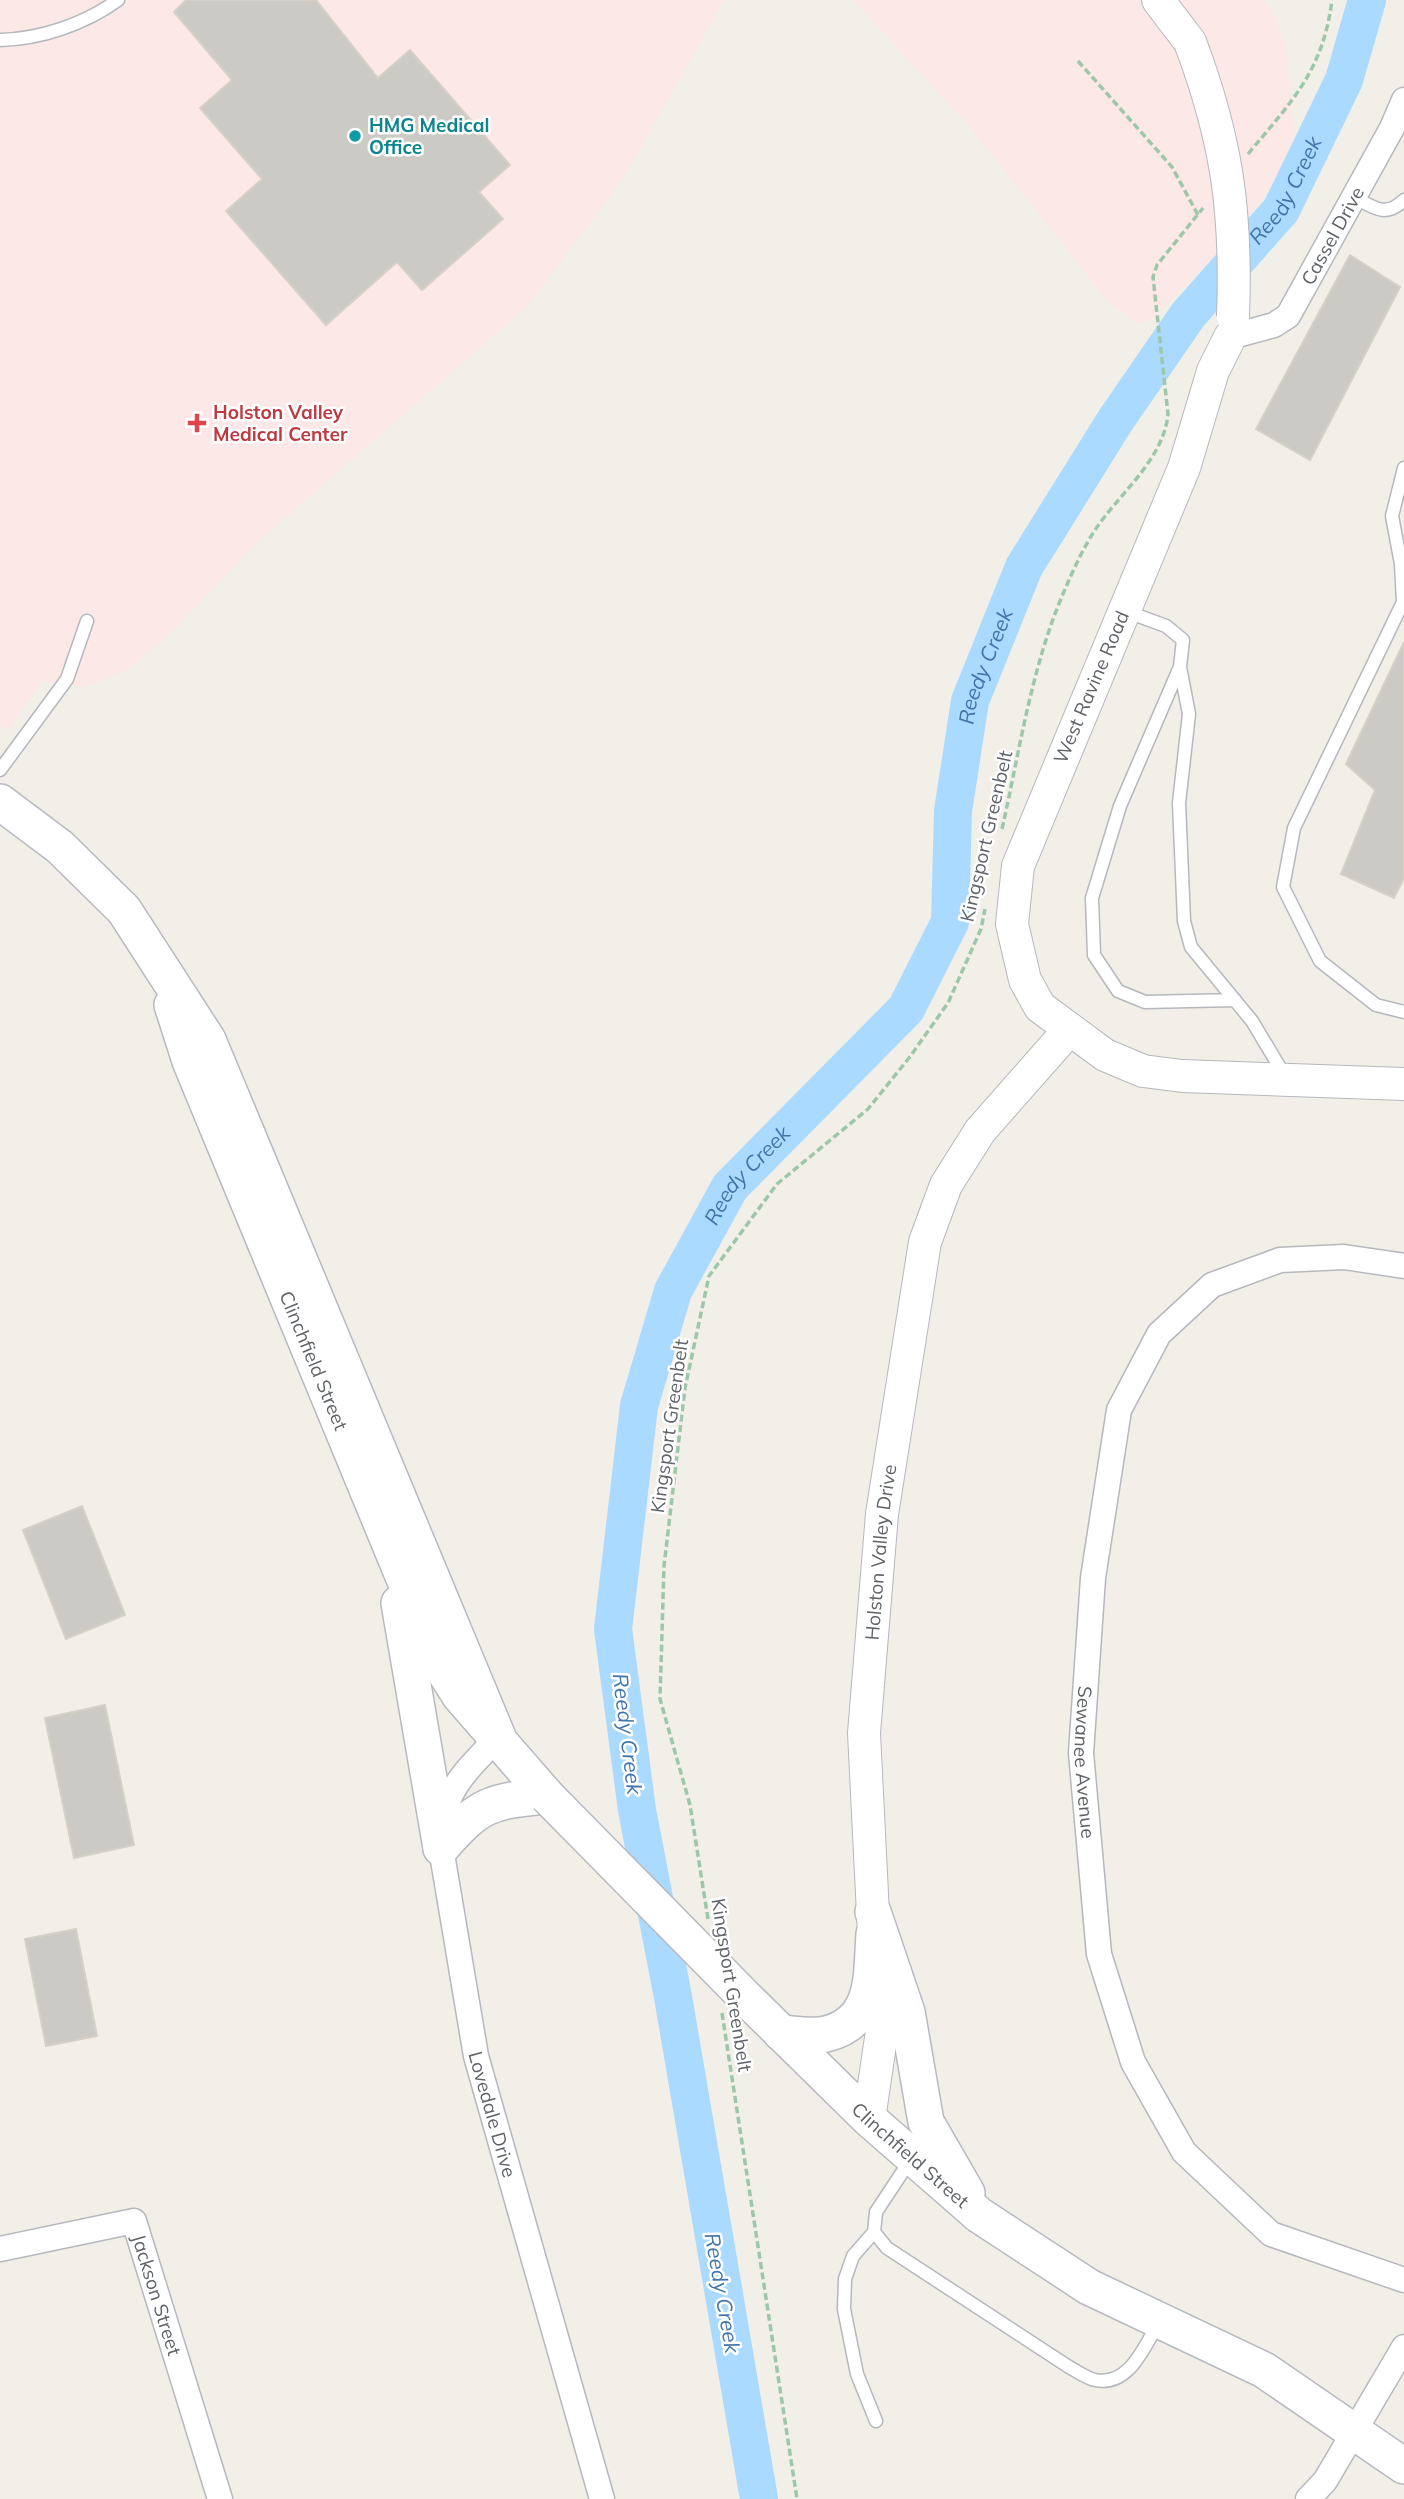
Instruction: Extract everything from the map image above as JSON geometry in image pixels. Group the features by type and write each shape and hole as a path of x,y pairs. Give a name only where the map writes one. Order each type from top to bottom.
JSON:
{"main road":[{"name":"Clinchfield Street","path":"0,802 60,847 124,910 214,1051 498,1737"},
{"name":"Clinchfield Street","path":"161,968 190,1061 439,1664 460,1696 734,2004 781,2034 869,2119 979,2214 1089,2287 1264,2370 1404,2466"},
{"path":"389,1543 440,1848"},
{"path":"440,1848 467,1818 478,1810 509,1799 547,1796"},
{"path":"781,2034 825,2034 853,2022 869,1996 874,1923"},
{"path":"874,1923 907,2012 926,2122 979,2214"}],"street":[{"name":"West Ravine Road","path":"1158,0 1189,42"},
{"name":"West Ravine Road","path":"1181,0 1189,42 1206,85 1223,146 1233,210 1231,327 1213,371 1184,468 1134,614 1026,845 1013,889 1012,923 1026,980 1040,1007 1105,1055 1143,1071 1182,1076 1404,1084"},
{"name":"Cassel Drive","path":"1231,327 1274,325 1288,316 1403,108"},
{"name":"Holston Valley Drive","path":"869,2119 886,2004 874,1923 864,1733 882,1514 925,1242 946,1185 980,1131 1069,1030"},
{"name":"Sewanee Avenue","path":"1404,1266 1344,1257 1280,1260 1212,1285 1159,1334 1119,1410 1093,1578 1082,1753 1099,1954 1133,2062 1184,2152 1271,2234 1404,2280"},
{"name":"Lovedale Drive","path":"498,1737 456,1785 446,1801 441,1817 440,1848 476,2056 603,2499"},
{"name":"Jackson Street","path":"0,2249 134,2221 220,2499"},
{"path":"1308,2499 1325,2481 1404,2347"}],"lane":[{"path":"0,40 29,38 55,30 107,8 118,0"},
{"path":"1354,197 1384,213 1393,211 1404,200"},
{"path":"1404,468 1392,516 1401,564 1403,602 1294,828 1283,887 1320,961 1376,1005 1404,1012"},
{"path":"1134,614 1166,626 1183,640 1180,667 1121,806 1092,898 1094,955 1118,991 1145,1002 1235,1000"},
{"path":"0,770 67,679 87,621"},
{"path":"1180,667 1189,713 1179,803 1184,921 1191,947 1252,1021 1287,1079"},
{"path":"876,2421 857,2374 844,2309 845,2279 853,2256 874,2232 876,2211 912,2157"},
{"path":"874,2232 887,2248 1069,2367 1095,2380 1116,2379 1132,2367 1160,2320"}],"path":[{"path":"1078,61 1172,167 1198,215"},
{"name":"Kingsport Greenbelt","path":"1001,835 1039,660 1065,588 1094,531 1155,451 1166,431 1156,319"},
{"name":"Kingsport Greenbelt","path":"709,1927 690,1805 660,1699 664,1566 685,1388 709,1276 777,1184 867,1109 909,1058 948,1003 981,929 987,902"},
{"name":"Kingsport Greenbelt","path":"734,2004 797,2499"}],"shaded area":[{"name":"Holston Valley Medical Center","path":"0,0 724,0 624,178 526,308 261,539 165,639 125,671 90,685 82,687 42,681 8,730 0,726"},
{"path":"853,0 1264,0 1271,8 1286,48 1295,146 1279,179 1209,262 1150,321 1138,323 1109,303 968,125"}],"building":[{"name":"HMG Medical Office","path":"186,0 316,0 378,78 410,50 510,165 479,192 503,219 422,290 397,262 326,325 226,211 262,179 200,108 232,80 174,12"},
{"path":"1350,255 1400,287 1310,460 1256,429"},
{"path":"1404,642 1404,878 1394,898 1341,874 1375,790 1346,764"},
{"path":"82,1506 125,1615 66,1639 23,1530"},
{"path":"105,1705 134,1845 74,1858 45,1718"},
{"path":"76,1929 97,2036 46,2046 25,1939"}],"waterway":[{"name":"Reedy Creek","path":"759,2499 673,1997 637,1810 613,1629 639,1406 673,1291 730,1187 906,1009 950,922 953,811 970,701 1024,567 1115,421 1188,315 1281,210 1344,80 1367,0"}],"place":[{"name":"HMG Medical Office","path":"355,136"},
{"name":"Holston Valley Medical Center","path":"197,423"}]}
